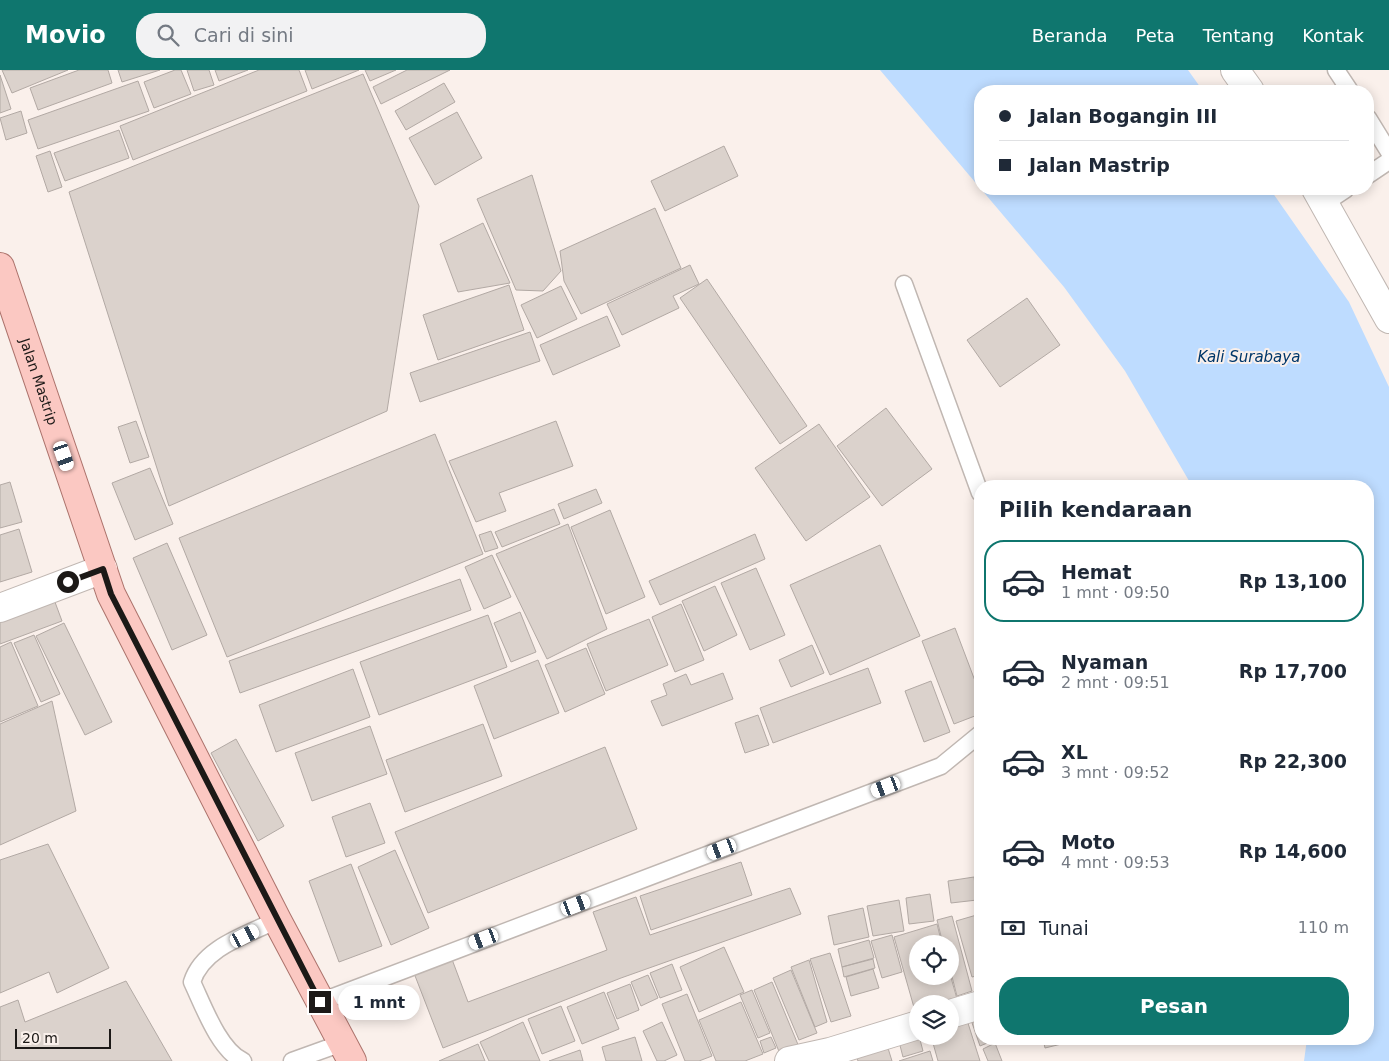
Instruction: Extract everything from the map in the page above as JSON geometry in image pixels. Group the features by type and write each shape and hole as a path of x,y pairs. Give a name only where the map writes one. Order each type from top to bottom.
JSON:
{"main road":[{"name":"Jalan Mastrip","path":"0,267 111,594 277,920 347,1052"}],"street":[{"path":"1235,70 1246,85"},
{"path":"1329,195 1389,319"},
{"path":"0,608 103,569"},
{"path":"959,1011 974,1007"},
{"path":"789,1061 830,1052 909,1027"}],"lane":[{"path":"1336,70 1346,85"},
{"path":"1374,128 1389,152"},
{"path":"1374,171 1389,161"},
{"path":"904,284 975,480"},
{"path":"320,1002 941,766 974,739"},
{"path":"243,1061 238,1059 221,1040 192,982 196,969 213,952 277,920"},
{"path":"292,1061 347,1052"}],"water":[{"path":"880,70 1188,70 1199,85 974,85 974,181"},
{"name":"Kali Surabaya","path":"986,195 1274,195 1349,302 1389,387 1389,1061 1304,1061 1306,1045 1374,1045 1374,480 1189,480 1125,371 1064,287"}],"building":[{"path":"2,70 68,70 12,93"},
{"path":"79,70 108,70 112,83 38,110 30,88"},
{"path":"118,70 160,70 122,82"},
{"path":"175,70 181,70 191,94 154,108 144,82"},
{"path":"187,70 209,70 214,85 194,91"},
{"path":"215,70 248,70 219,81"},
{"path":"259,70 299,70 307,91 133,160 120,126"},
{"path":"305,70 359,70 312,89"},
{"path":"365,70 396,70 370,81"},
{"path":"407,70 450,70 381,104 373,87"},
{"path":"363,74 419,206 387,411 169,506 69,192"},
{"path":"0,75 11,109 0,113"},
{"path":"138,81 149,111 38,149 28,120"},
{"path":"444,83 455,102 406,130 395,111"},
{"path":"21,111 27,133 6,140 0,118"},
{"path":"457,112 482,158 435,185 409,138"},
{"path":"119,130 129,158 65,181 54,153"},
{"path":"724,146 738,176 665,211 651,181"},
{"path":"50,151 62,187 48,192 36,156"},
{"path":"532,175 561,271 543,291 516,290 477,199"},
{"path":"655,208 681,268 581,314 564,281 560,251"},
{"path":"483,223 510,283 458,292 440,244"},
{"path":"690,265 699,284 673,296 679,308 622,335 607,304"},
{"path":"707,279 807,426 780,444 680,298"},
{"path":"509,285 524,330 438,360 423,315"},
{"path":"561,286 577,319 537,338 521,305"},
{"path":"1027,298 1060,345 1000,387 967,340"},
{"path":"607,316 620,346 553,375 540,345"},
{"path":"530,332 540,361 420,402 410,373"},
{"path":"886,408 932,469 882,506 837,446"},
{"path":"136,421 149,457 130,463 118,427"},
{"path":"556,421 573,466 499,493 506,511 476,522 449,461"},
{"path":"819,424 870,497 806,541 755,468"},
{"path":"435,434 483,554 227,657 179,538"},
{"path":"150,468 173,524 135,540 112,483"},
{"path":"10,482 22,522 0,528 0,485"},
{"path":"596,489 602,503 564,519 558,504"},
{"path":"554,509 560,524 502,547 495,532"},
{"path":"610,510 645,597 606,614 571,527"},
{"path":"568,524 607,629 547,659 496,554"},
{"path":"19,529 32,572 0,582 0,535"},
{"path":"491,531 498,548 485,552 479,535"},
{"path":"755,534 765,559 660,605 649,581"},
{"path":"167,543 207,635 172,650 133,558"},
{"path":"880,545 920,636 830,675 790,585"},
{"path":"492,555 511,597 484,609 465,567"},
{"path":"756,568 785,635 750,650 721,583"},
{"path":"460,579 471,610 240,693 229,661"},
{"path":"715,586 737,635 704,651 682,601"},
{"path":"52,594 62,621 0,644 0,613"},
{"path":"681,604 704,660 675,672 652,617"},
{"path":"520,612 536,652 511,662 494,623"},
{"path":"488,615 507,667 379,715 360,662"},
{"path":"649,619 668,665 606,691 587,644"},
{"path":"64,623 112,722 85,735 36,636"},
{"path":"955,628 974,678 974,716 954,724 922,641"},
{"path":"34,635 60,694 41,702 14,643"},
{"path":"11,642 38,706 0,722 0,647"},
{"path":"812,645 824,673 791,687 779,660"},
{"path":"586,648 605,694 565,712 545,665"},
{"path":"538,660 559,713 494,739 474,686"},
{"path":"868,668 881,703 773,743 760,708"},
{"path":"353,669 370,717 276,752 259,705"},
{"path":"723,673 733,699 662,726 651,701 667,695 663,684 686,674 691,685"},
{"path":"931,681 950,732 924,742 905,691"},
{"path":"52,701 76,811 0,845 0,724"},
{"path":"758,715 769,745 745,753 735,723"},
{"path":"483,724 502,776 405,812 386,760"},
{"path":"370,726 387,774 312,801 295,753"},
{"path":"236,739 284,826 258,841 211,753"},
{"path":"605,747 637,829 428,913 395,832"},
{"path":"370,803 385,843 346,857 332,817"},
{"path":"48,844 109,968 57,993 49,972 0,993 0,860"},
{"path":"395,850 429,928 391,945 358,867"},
{"path":"741,862 752,895 651,930 640,896"},
{"path":"351,864 382,946 339,962 309,881"},
{"path":"974,877 974,900 951,903 948,881"},
{"path":"790,888 801,914 621,978 443,1048 412,968 450,954 468,1002 607,950 593,912 636,897 650,935"},
{"path":"930,894 934,921 909,924 906,898"},
{"path":"899,900 904,931 873,936 867,906"},
{"path":"863,908 869,937 834,945 828,916"},
{"path":"952,916 957,935 941,935 937,920"},
{"path":"974,916 974,976 972,977 956,921"},
{"path":"937,924 940,935 909,935 909,985 953,985 956,995 910,995 894,937"},
{"path":"892,935 902,972 882,978 871,941"},
{"path":"869,940 874,958 842,967 838,949"},
{"path":"959,942 972,991 957,995 954,985 959,985"},
{"path":"724,947 744,992 699,1012 680,967"},
{"path":"830,953 851,1016 831,1022 810,959"},
{"path":"873,959 875,968 844,977 842,967"},
{"path":"809,960 827,1022 815,1027 791,967"},
{"path":"672,964 682,990 660,998 650,973"},
{"path":"873,969 879,988 851,996 846,977"},
{"path":"791,970 817,1033 799,1040 773,978"},
{"path":"648,975 658,998 641,1006 631,982"},
{"path":"126,981 172,1061 0,1061 0,1007 18,1000 25,1022"},
{"path":"772,982 799,1047 780,1054 754,990"},
{"path":"630,984 639,1010 617,1019 607,993"},
{"path":"752,990 770,1033 758,1038 740,995"},
{"path":"604,992 619,1029 582,1044 567,1007"},
{"path":"687,994 712,1056 699,1061 685,1061 662,1004"},
{"path":"741,1002 763,1054 745,1061 716,1061 699,1020"},
{"path":"561,1006 575,1041 542,1054 528,1019"},
{"path":"974,1016 974,1029 970,1017"},
{"path":"967,1020 980,1061 938,1061 934,1045 959,1045 959,1022"},
{"path":"523,1022 540,1061 489,1061 480,1042"},
{"path":"662,1022 677,1055 664,1061 657,1061 643,1031"},
{"path":"897,1034 909,1035 909,1045 921,1045 923,1051 903,1057"},
{"path":"635,1037 642,1061 606,1061 602,1047"},
{"path":"771,1037 776,1048 764,1053 760,1041"},
{"path":"478,1044 485,1061 439,1061"},
{"path":"887,1045 892,1061 858,1061 856,1056"},
{"path":"996,1045 1002,1061 988,1061 983,1049"},
{"path":"1044,1045 1057,1045 1045,1048"},
{"path":"580,1050 583,1061 549,1061"},
{"path":"930,1051 933,1061 899,1061"}],"route":[{"path":"68,582 103,569 111,594 320,1002"}]}
